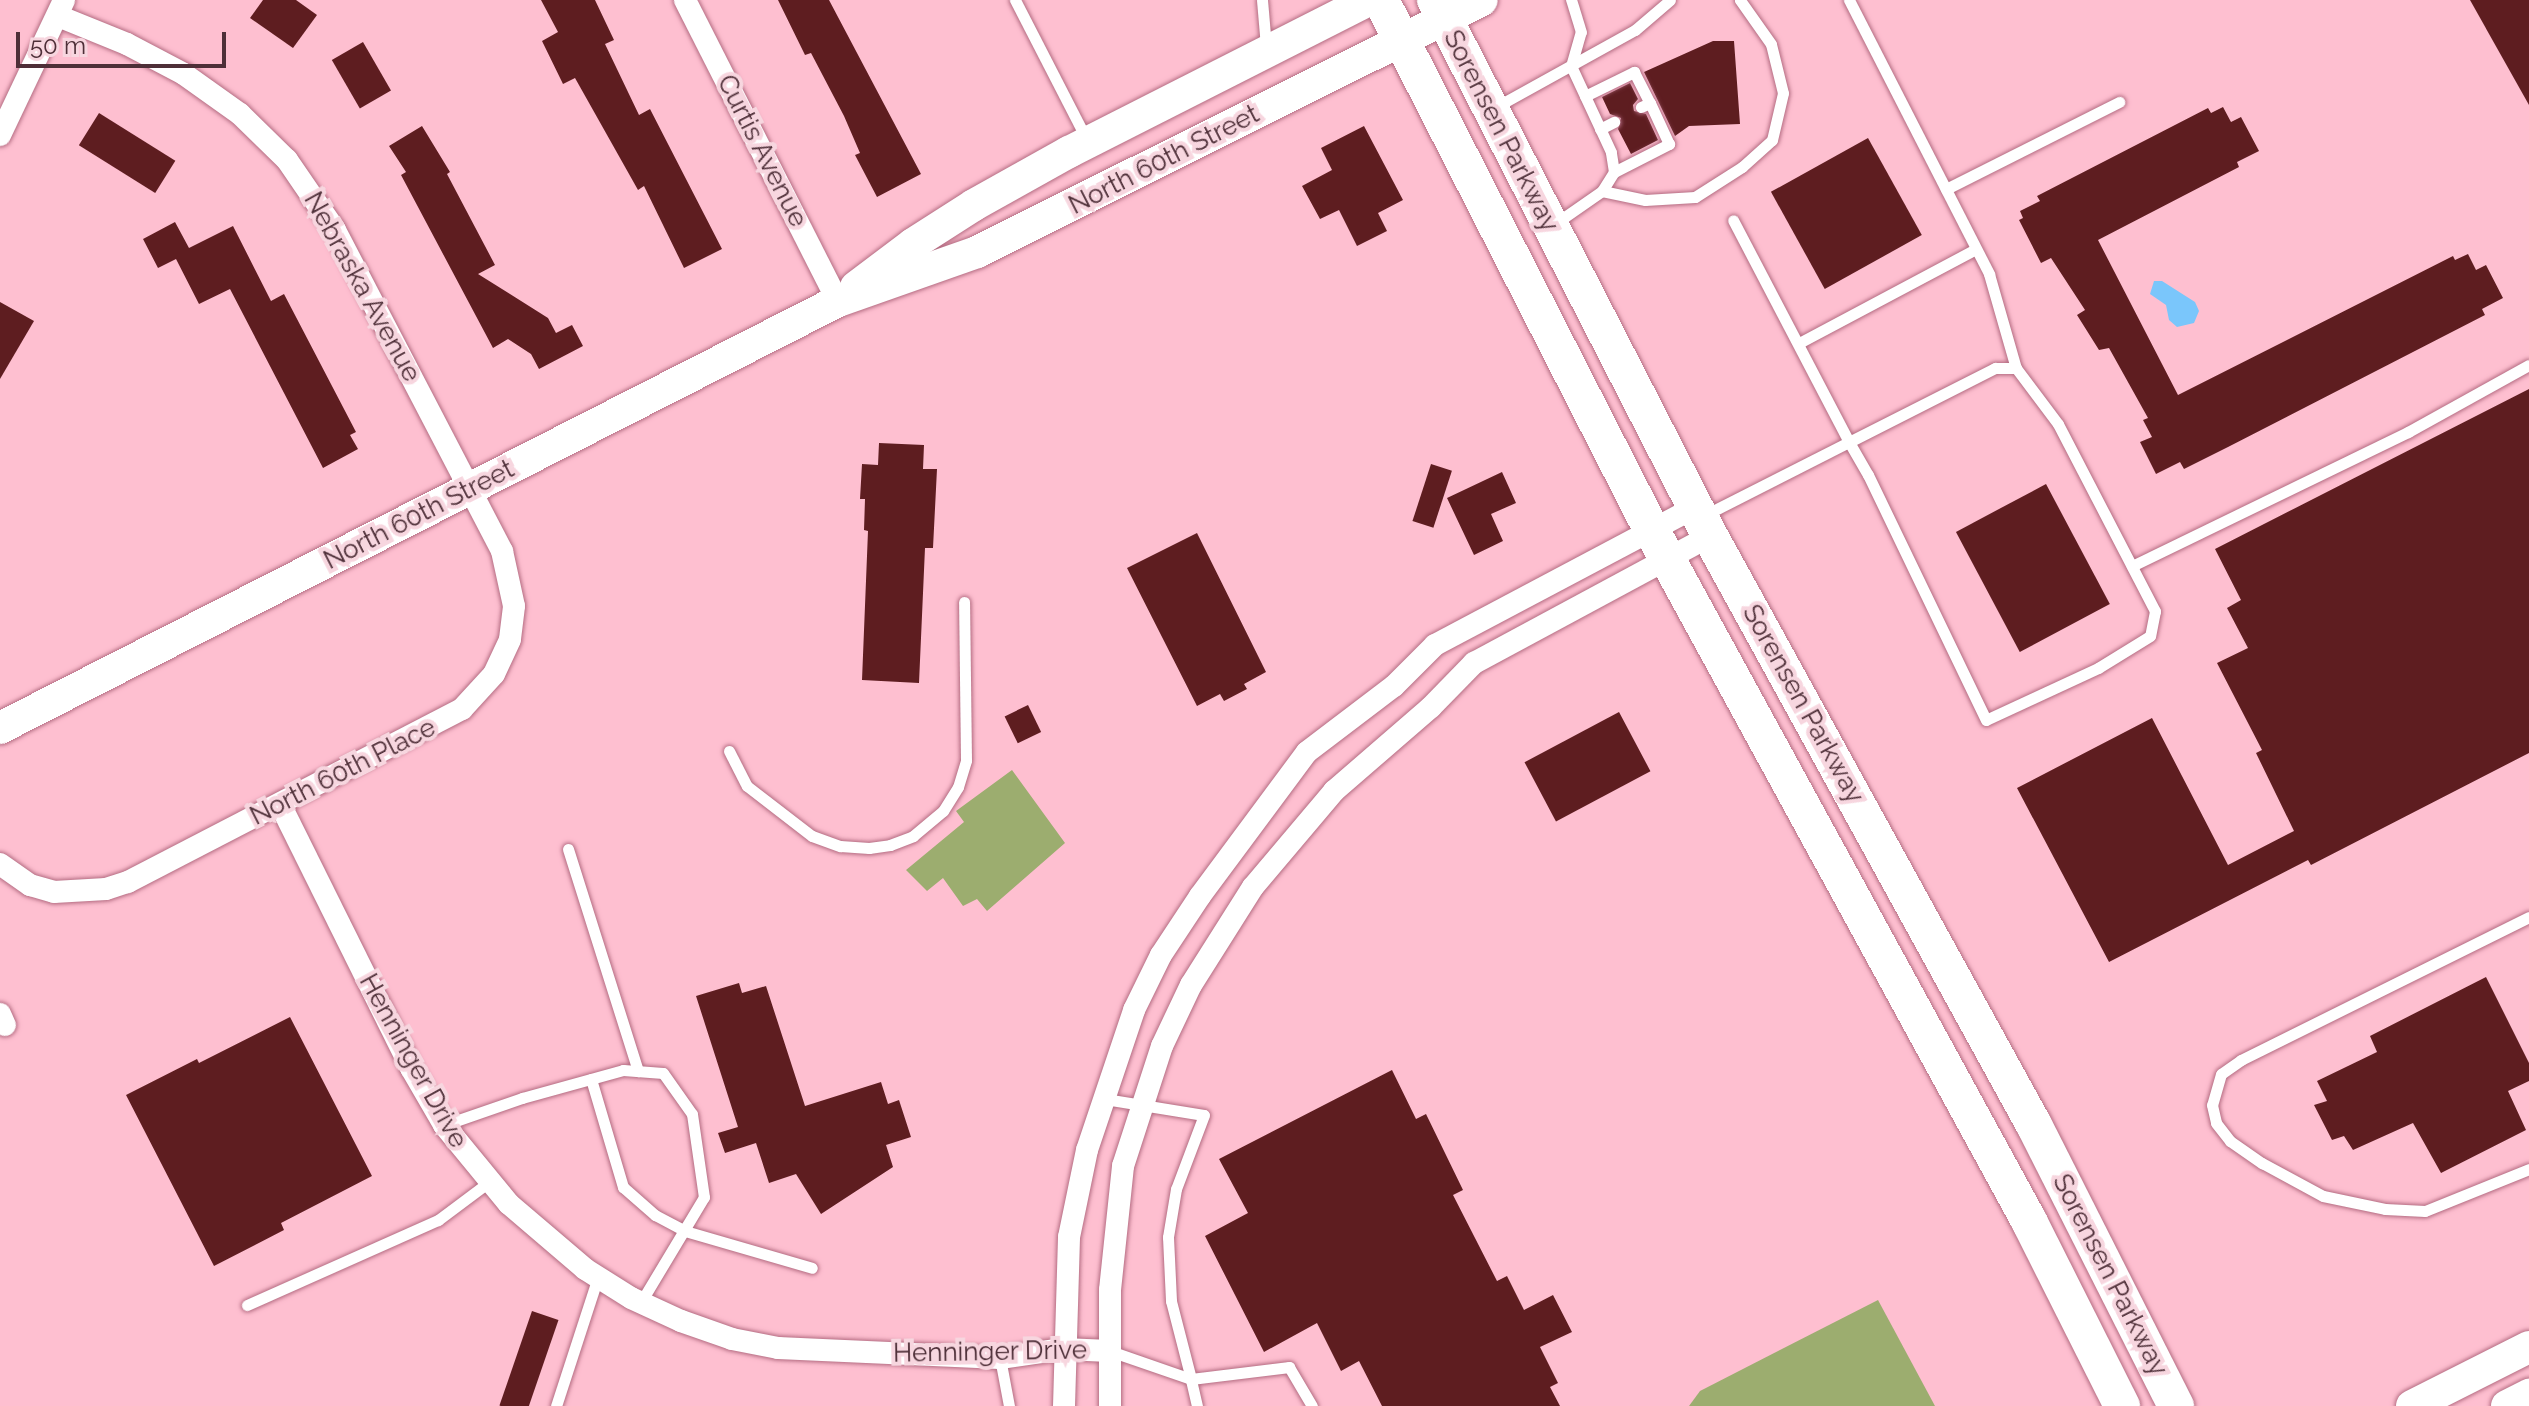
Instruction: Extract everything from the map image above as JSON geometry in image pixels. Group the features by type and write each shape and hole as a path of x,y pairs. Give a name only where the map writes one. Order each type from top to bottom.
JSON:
{"main road":[{"name":"North 60th Street","path":"838,301 913,244 974,205 1368,0"},
{"name":"Sorensen Parkway","path":"1381,0 1659,544 2024,1212 2122,1406"},
{"name":"North 60th Street","path":"0,728 838,301 977,252 1401,40 1440,10 1482,0"},
{"name":"Sorensen Parkway","path":"1440,10 1702,520 2034,1125 2176,1406"},
{"path":"2427,1403 2529,1347"},
{"path":"2507,1406 2529,1395"}],"street":[{"name":"Curtis Avenue","path":"685,0 838,301"},
{"name":"Nebraska Avenue","path":"0,135 61,8 184,74 240,114 287,160 335,230 471,489"},
{"name":"North 60th Place","path":"0,864 30,885 54,892 106,889 446,720 476,696 494,674 510,639 514,606 502,551 471,489"},
{"path":"1110,1406 1110,1290 1123,1166 1145,1108 1162,1046 1191,985 1253,887 1313,813 1379,749 1431,707 1474,663 1659,544 1702,520"},
{"path":"1064,1406 1063,1349 1069,1237 1087,1150 1134,1010 1161,955 1253,821 1307,752 1394,686 1435,645 1659,544 1702,520"},
{"name":"Henninger Drive","path":"280,804 411,1068 444,1125 489,1182 545,1238 598,1277 681,1321 732,1339 778,1348 1000,1358 1063,1349 1110,1351"}],"lane":[{"path":"1015,0 1088,143"},
{"path":"1262,0 1266,52"},
{"path":"1571,0 1581,32 1571,66 1611,152 1614,172"},
{"path":"1490,110 1635,30 1670,0"},
{"path":"1602,191 1645,200 1695,197 1742,167 1772,140 1783,93 1771,44 1740,0"},
{"path":"1733,220 1799,343 1986,720 2098,668 2150,636 2155,611 2058,424 2016,368 1989,274 1849,0"},
{"path":"1550,227 1602,191 1614,172 1669,144 1645,105 1634,72 1585,96"},
{"path":"1946,189 2119,102"},
{"path":"1600,129 1614,122"},
{"path":"1799,343 1976,249"},
{"path":"2132,566 2408,432 2529,365"},
{"path":"1702,520 1995,368 2016,368"},
{"path":"729,751 747,786 812,836 840,846 869,848 890,845 913,836 943,811 958,787 966,760 964,602"},
{"path":"568,849 638,1071"},
{"path":"2529,917 2241,1060 2221,1074 2212,1105 2216,1123 2230,1141 2262,1163 2323,1196 2385,1209 2425,1211 2529,1169"},
{"path":"444,1125 623,1070 663,1073 692,1114 704,1197 641,1302"},
{"path":"591,1079 623,1187 655,1215 685,1231 812,1268"},
{"path":"1105,1099 1145,1108 1204,1115 1176,1189 1168,1237 1171,1301 1197,1406"},
{"path":"247,1305 438,1220 489,1182"},
{"path":"556,1406 598,1277"},
{"path":"1110,1351 1191,1379 1289,1367 1312,1406"},
{"path":"1000,1358 1009,1406"}],"green space":[{"path":"1012,770 1065,843 987,911 977,899 963,906 943,878 927,891 906,870 964,822 956,811"},
{"path":"1878,1300 1935,1406 1689,1406 1700,1391"}],"water":[{"path":"2154,281 2162,281 2195,302 2199,311 2194,323 2177,327 2169,320 2166,305 2150,294"}],"building":[{"path":"263,0 296,0 317,15 293,48 250,18"},
{"path":"541,0 595,0 614,40 605,44 639,115 650,109 722,249 684,268 644,186 638,190 575,78 563,84 542,41 558,32"},
{"path":"778,0 829,0 921,174 877,197 855,155 860,153 844,116 811,53 805,55"},
{"path":"2470,0 2529,0 2529,105 2502,57"},
{"path":"1713,41 1734,41 1740,124 1689,126 1675,136 1644,72"},
{"path":"363,42 391,90 360,108 332,60"},
{"path":"1630,83 1638,99 1633,105 1634,111 1646,114 1658,140 1631,154 1618,129 1621,118 1610,114 1602,97"},
{"path":"2223,107 2231,122 2241,117 2259,151 2237,162 2239,167 2098,240 2178,395 2453,256 2455,260 2468,254 2476,270 2486,265 2503,298 2482,309 2485,315 2228,447 2184,469 2180,462 2156,474 2140,442 2152,437 2143,420 2148,418 2109,348 2099,350 2077,315 2085,310 2051,258 2041,263 2019,220 2023,218 2020,211 2040,201 2037,196 2208,108 2211,113"},
{"path":"99,113 175,161 155,193 79,145"},
{"path":"422,126 450,172 447,174 495,265 478,274 548,318 556,333 572,325 583,346 539,369 531,354 508,339 493,348 401,175 406,172 389,146"},
{"path":"1364,126 1403,200 1378,213 1387,231 1357,246 1339,210 1320,219 1302,186 1332,170 1321,148"},
{"path":"1868,138 1922,235 1825,289 1771,192"},
{"path":"175,222 189,248 233,226 271,301 284,294 356,432 350,435 358,449 323,468 230,289 199,304 176,259 158,268 143,239"},
{"path":"0,302 34,321 0,379"},
{"path":"2529,389 2529,753 2311,865 2308,860 2109,962 2017,788 2152,718 2228,865 2294,831 2256,753 2262,750 2217,663 2248,648 2227,608 2241,600 2215,549"},
{"path":"879,443 924,445 923,469 937,469 933,548 925,548 919,683 862,680 868,531 864,530 865,499 860,499 862,464 878,465"},
{"path":"1431,464 1452,471 1433,528 1412,521"},
{"path":"1502,472 1516,503 1491,514 1503,541 1474,555 1447,498"},
{"path":"2046,484 2110,604 2020,652 1956,532"},
{"path":"1197,533 1266,672 1244,684 1247,689 1224,701 1220,694 1197,706 1127,568"},
{"path":"1028,705 1041,732 1018,743 1005,716"},
{"path":"1619,712 1650,771 1556,821 1525,762"},
{"path":"2486,977 2529,1063 2529,1081 2508,1091 2526,1130 2441,1173 2413,1123 2353,1150 2344,1136 2332,1140 2314,1105 2327,1101 2317,1081 2377,1052 2370,1036"},
{"path":"739,983 742,993 766,986 805,1106 881,1082 888,1104 899,1100 911,1137 886,1145 893,1167 821,1214 796,1174 769,1183 756,1143 725,1153 718,1133 738,1127 696,996"},
{"path":"290,1017 372,1176 281,1223 284,1230 214,1266 126,1095 197,1059 199,1063"},
{"path":"1392,1070 1416,1119 1426,1114 1463,1190 1453,1195 1497,1281 1507,1276 1524,1310 1553,1295 1572,1332 1540,1347 1558,1383 1550,1387 1560,1406 1382,1406 1359,1361 1341,1371 1317,1323 1264,1352 1205,1236 1248,1213 1219,1159"},
{"path":"532,1311 558,1320 529,1406 499,1406"}]}
